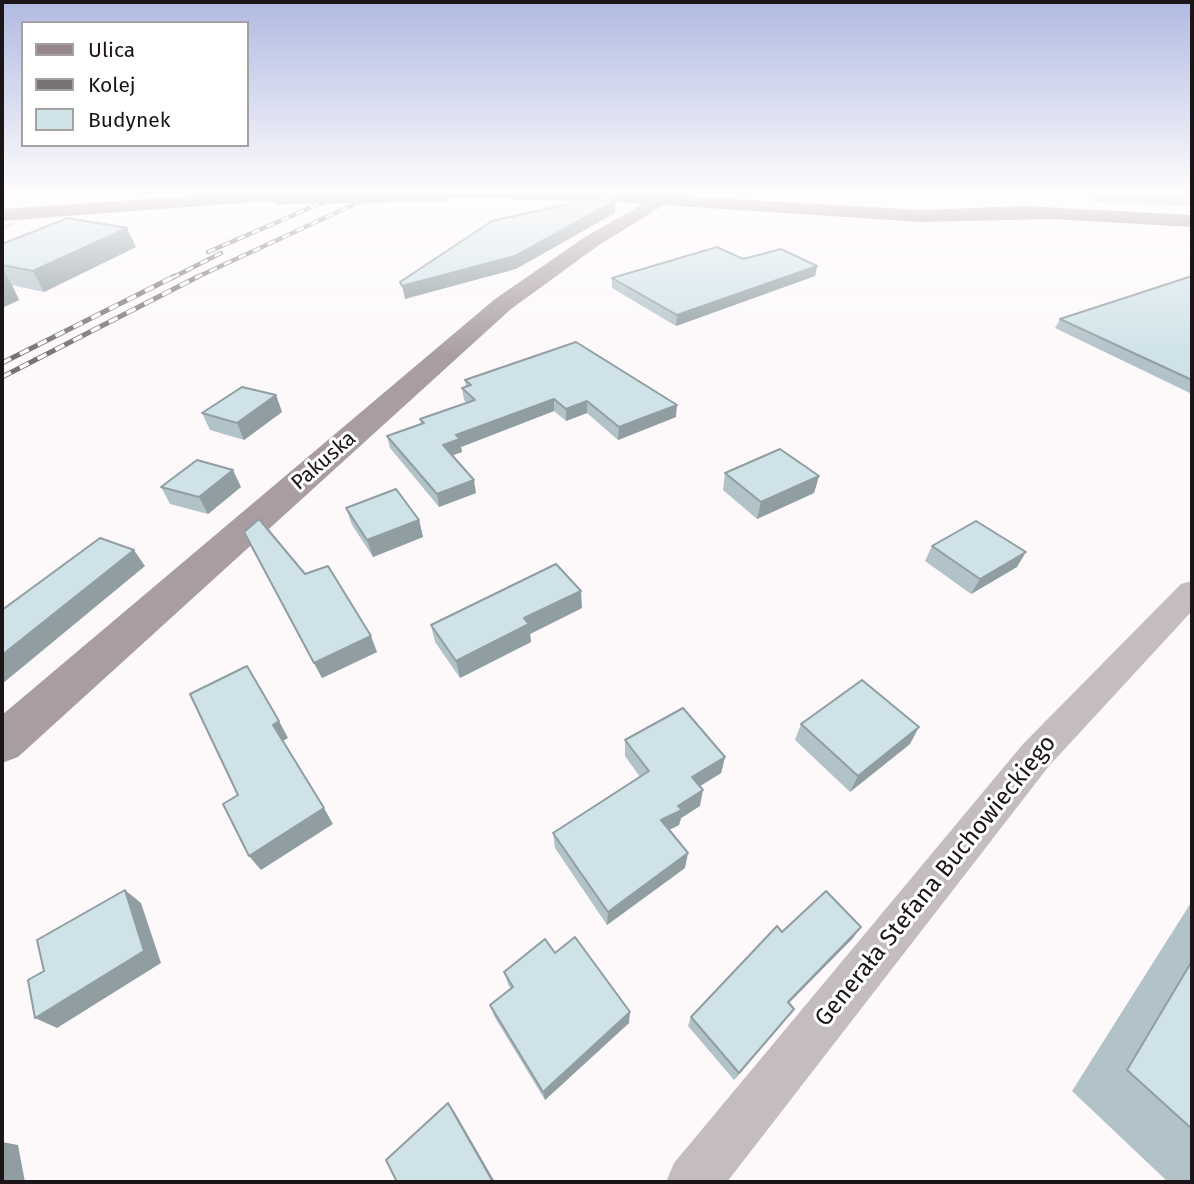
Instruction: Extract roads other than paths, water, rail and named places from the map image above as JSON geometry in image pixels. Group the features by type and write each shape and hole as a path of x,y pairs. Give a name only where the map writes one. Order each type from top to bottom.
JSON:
{"street":[{"name":"Pakuska","path":"2,743 503,304 585,246"},
{"name":"Generała Stefana Buchowieckiego","path":"693,1182 1036,755 1192,592"}],"railway":[{"path":"208,252 221,246"},
{"path":"196,278 264,246"},
{"path":"172,278 221,253"},
{"path":"2,363 175,276"},
{"path":"2,377 196,278"}]}
